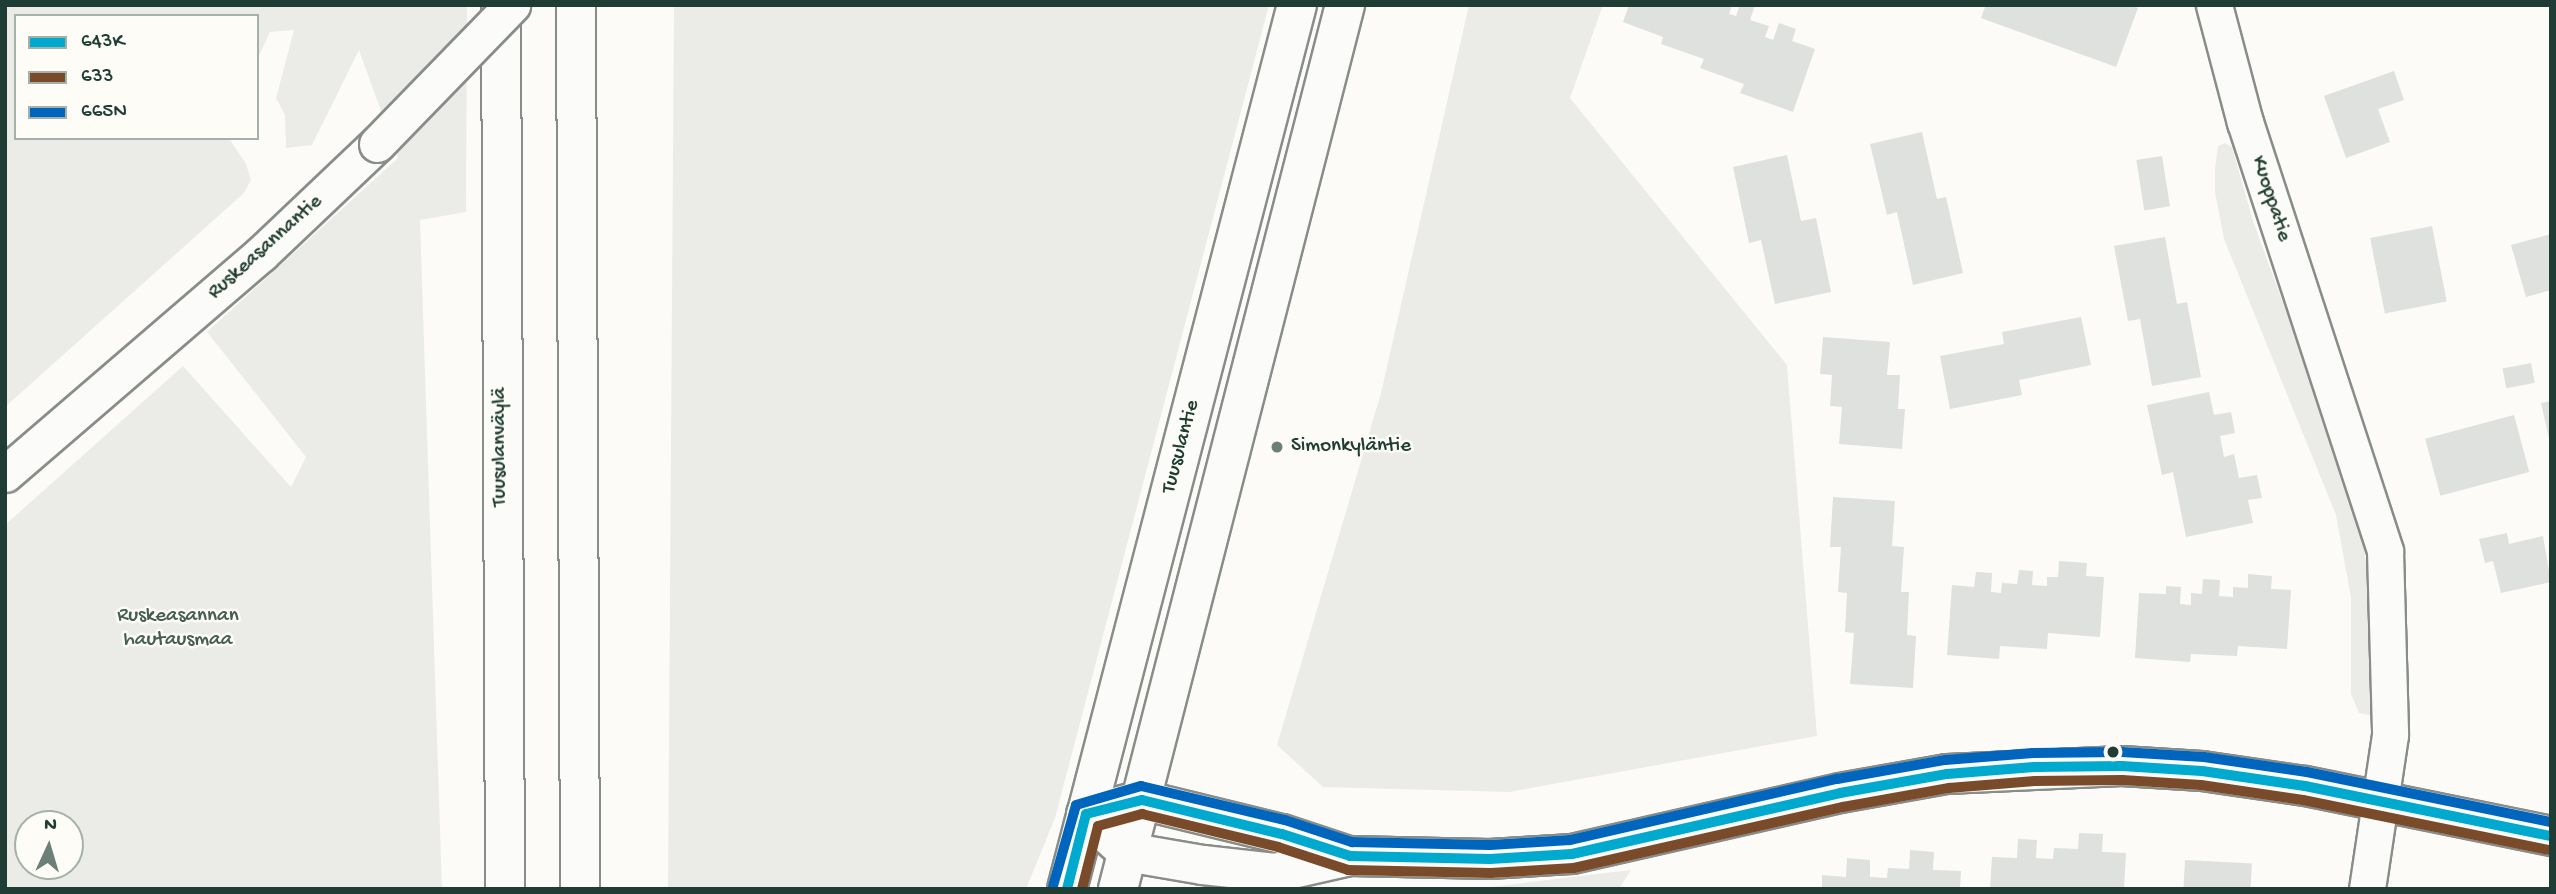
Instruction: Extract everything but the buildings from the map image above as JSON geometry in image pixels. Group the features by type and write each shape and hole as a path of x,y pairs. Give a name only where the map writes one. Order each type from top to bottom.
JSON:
{"main road":[{"name":"Tuusulanväylä","path":"501,5 505,889"},
{"path":"576,5 580,889"},
{"name":"Tuusulantie","path":"1067,889 1297,5"},
{"path":"1118,889 1345,5"},
{"path":"1086,814 1127,852 1203,865 1275,873 1350,856 1476,859 1572,854 1840,793 1947,774 2034,767 2122,766 2202,771 2381,801 2551,836"},
{"path":"1086,814 1142,800 1282,834 1350,856"}],"street":[{"name":"Ruskeasannantie","path":"5,474 261,254 377,144 512,5"},
{"name":"Kuoppatie","path":"2214,5 2245,122 2385,551 2390,735 2367,889"}],"green space":[{"name":"Ruskeasannan hautausmaa","path":"5,5 467,5 466,212 420,220 442,889 5,889 5,525 183,366 291,487 306,457 207,332 398,158 359,50 312,145 286,148 285,115 276,98 294,30 270,32 259,56 259,14 14,14 14,140 230,140 246,164 251,180 244,193 5,407"},
{"path":"674,5 1269,5 1055,818 1026,889 668,889"},
{"path":"1469,5 1603,5 1570,98 1787,365 1817,736 1509,792 1323,787 1277,745 1381,393"},
{"path":"2225,143 2232,147 2253,221 2318,399 2363,538 2370,592 2374,716 2359,713 2351,694 2351,598 2336,515 2224,239 2215,192 2215,168 2218,146"},
{"path":"1631,870 1619,889 1473,889"}],"transit line":[{"name":"665N","path":"1053,886 1076,805 1141,786 1285,820 1352,842 1490,845 1570,840 1837,779 1945,760 2033,753 2122,752 2204,757 2307,772 2551,822"},
{"name":"643K","path":"1067,889 1086,814 1142,800 1282,834 1350,856 1490,859 1572,854 1840,793 1947,774 2034,767 2122,766 2202,771 2305,786 2551,836"},
{"name":"633","path":"1082,889 1098,826 1142,814 1278,847 1348,870 1491,873 1574,868 1843,807 1949,788 2035,781 2122,780 2201,785 2303,800 2548,850"}],"place":[{"name":"Simonkyläntie","path":"1277,447"}]}
